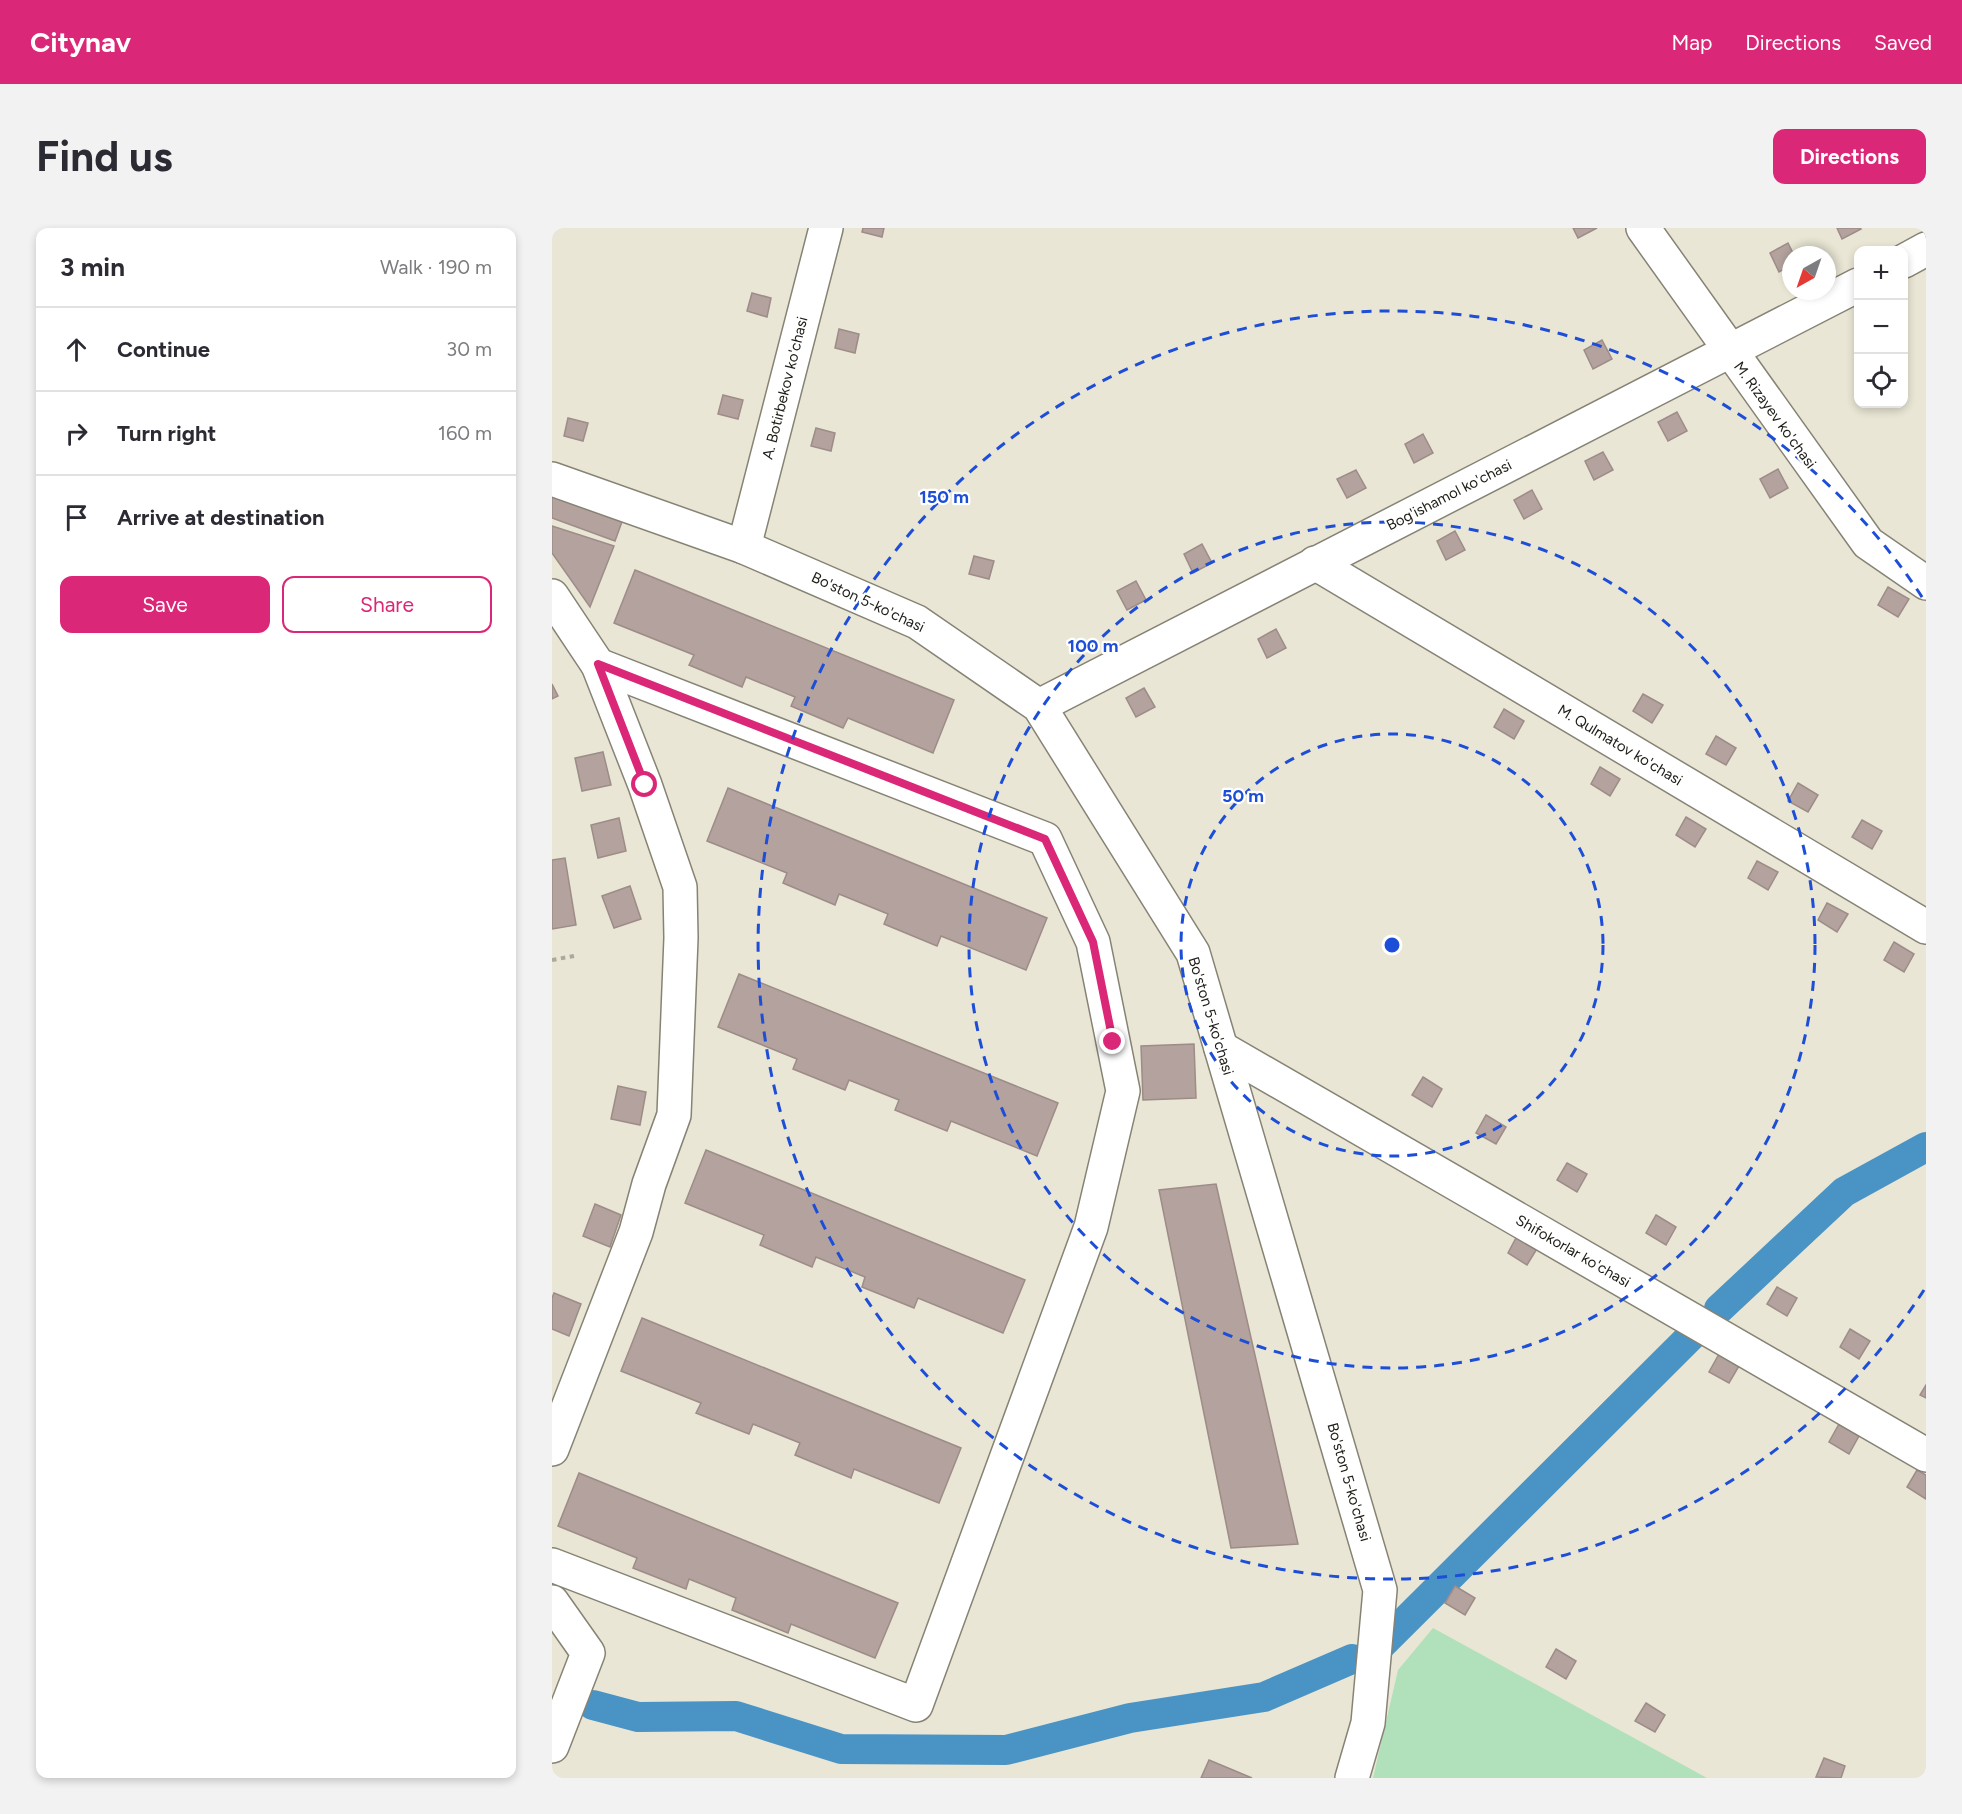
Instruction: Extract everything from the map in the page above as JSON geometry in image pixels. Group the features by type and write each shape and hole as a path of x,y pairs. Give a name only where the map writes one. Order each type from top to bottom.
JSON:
{"street":[{"name":"A. Botirbekov ko'chasi","path":"744,547 825,228"},
{"name":"M. Rizayev ko'chasi","path":"1643,228 1868,543 1926,583"},
{"path":"1908,259 1926,249"},
{"name":"Bog'ishamol ko'chasi","path":"1039,706 1854,287"},
{"name":"Bo'ston 5-ko'chasi","path":"552,479 744,547 917,622 1039,706 1193,953 1380,1590 1368,1723 1352,1778"},
{"name":"M. Qulmatov ko'chasi","path":"1315,563 1926,927"},
{"path":"552,596 598,664 645,785 680,887 681,938 674,1115 636,1232 552,1449"},
{"path":"552,1565 916,1705 1091,1227 1123,1091 1093,942 1045,839 598,664"},
{"name":"Shifokorlar ko'chasi","path":"1221,1048 1926,1455"},
{"path":"552,1602 588,1653 552,1746"}],"path":[{"path":"552,960 574,956"}],"green space":[{"path":"1433,1628 1707,1778 1373,1778 1398,1670"}],"building":[{"path":"863,228 884,228 882,237 862,232"},
{"path":"1573,228 1597,228 1578,238"},
{"path":"1837,228 1860,228 1861,229 1842,239"},
{"path":"1782,246 1782,270 1779,272 1770,253"},
{"path":"752,293 771,298 767,317 747,311"},
{"path":"839,329 859,334 855,353 835,348"},
{"path":"1602,340 1612,359 1593,369 1584,350"},
{"path":"723,395 743,400 738,419 718,414"},
{"path":"1677,412 1687,431 1668,441 1658,422"},
{"path":"568,418 588,423 583,441 564,436"},
{"path":"816,428 835,433 831,451 811,446"},
{"path":"1423,434 1433,453 1414,463 1405,444"},
{"path":"1603,452 1613,470 1594,480 1585,461"},
{"path":"1778,469 1788,488 1770,498 1760,479"},
{"path":"1356,470 1366,488 1347,498 1337,479"},
{"path":"1532,490 1542,509 1524,519 1514,500"},
{"path":"552,493 623,519 615,541 552,518"},
{"path":"552,526 614,546 590,607 552,553"},
{"path":"1455,531 1465,550 1446,560 1437,541"},
{"path":"1202,544 1212,563 1193,573 1184,554"},
{"path":"974,556 994,561 989,579 969,574"},
{"path":"635,570 954,700 933,753 848,718 843,728 791,706 795,697 746,677 742,687 689,665 694,655 614,623"},
{"path":"1136,581 1146,600 1127,610 1117,591"},
{"path":"1888,587 1909,599 1898,617 1878,605"},
{"path":"1276,629 1286,648 1267,658 1258,639"},
{"path":"552,684 558,696 552,699"},
{"path":"1144,688 1155,707 1136,717 1126,698"},
{"path":"1643,694 1663,705 1652,723 1633,711"},
{"path":"1504,709 1524,721 1514,739 1494,727"},
{"path":"1716,736 1736,748 1726,765 1706,754"},
{"path":"603,752 611,785 582,791 575,758"},
{"path":"1600,767 1620,779 1610,796 1591,784"},
{"path":"1798,783 1818,795 1808,812 1788,801"},
{"path":"728,788 1047,918 1026,970 941,936 937,946 884,924 888,914 839,894 835,905 783,883 787,873 707,841"},
{"path":"1686,817 1706,829 1695,847 1676,835"},
{"path":"619,818 626,851 598,858 591,825"},
{"path":"1862,820 1882,831 1872,849 1852,837"},
{"path":"565,858 576,925 552,929 552,860"},
{"path":"1757,861 1778,872 1768,890 1748,878"},
{"path":"630,886 641,919 614,928 602,896"},
{"path":"1827,903 1848,914 1837,932 1818,920"},
{"path":"1894,942 1914,954 1904,972 1884,960"},
{"path":"739,974 1058,1103 1037,1156 951,1121 947,1131 895,1110 899,1100 849,1080 845,1090 793,1069 797,1059 718,1027"},
{"path":"1194,1044 1196,1098 1143,1100 1141,1046"},
{"path":"1423,1077 1442,1089 1432,1107 1412,1095"},
{"path":"618,1086 646,1092 640,1125 611,1119"},
{"path":"1486,1115 1506,1127 1496,1144 1476,1133"},
{"path":"706,1150 1025,1280 1003,1333 918,1298 914,1308 862,1287 865,1277 816,1257 812,1267 760,1245 764,1235 685,1203"},
{"path":"1567,1163 1587,1174 1577,1192 1557,1180"},
{"path":"1216,1184 1298,1544 1231,1548 1159,1190"},
{"path":"595,1204 621,1215 610,1247 583,1236"},
{"path":"1656,1215 1676,1227 1666,1245 1646,1233"},
{"path":"1517,1236 1538,1247 1527,1265 1508,1253"},
{"path":"1777,1287 1797,1298 1787,1316 1767,1304"},
{"path":"554,1293 581,1304 569,1336 552,1329"},
{"path":"642,1318 961,1448 939,1503 854,1469 851,1478 795,1455 800,1443 753,1424 749,1434 696,1413 701,1403 621,1371"},
{"path":"1850,1329 1870,1341 1859,1359 1840,1347"},
{"path":"1719,1354 1739,1366 1729,1383 1709,1372"},
{"path":"1926,1385 1926,1398 1920,1395"},
{"path":"1839,1424 1859,1436 1849,1454 1829,1442"},
{"path":"1917,1470 1926,1475 1926,1499 1907,1487"},
{"path":"579,1473 898,1603 875,1658 791,1624 788,1633 732,1610 736,1598 689,1579 686,1589 633,1568 637,1558 558,1526"},
{"path":"1455,1586 1475,1598 1465,1615 1445,1603"},
{"path":"1556,1649 1576,1661 1566,1679 1546,1667"},
{"path":"1646,1703 1665,1715 1655,1732 1635,1721"},
{"path":"1824,1758 1845,1766 1841,1778 1816,1777"},
{"path":"1209,1760 1252,1778 1201,1778"}],"waterway":[{"path":"1719,1309 1844,1192 1926,1147"},
{"path":"1379,1647 1693,1334"},
{"path":"593,1705 638,1717 736,1716 841,1749 1006,1750 1130,1718 1264,1697 1352,1659"}],"route":[{"path":"645,785 598,664 1045,839 1093,942 1113,1042"}]}
